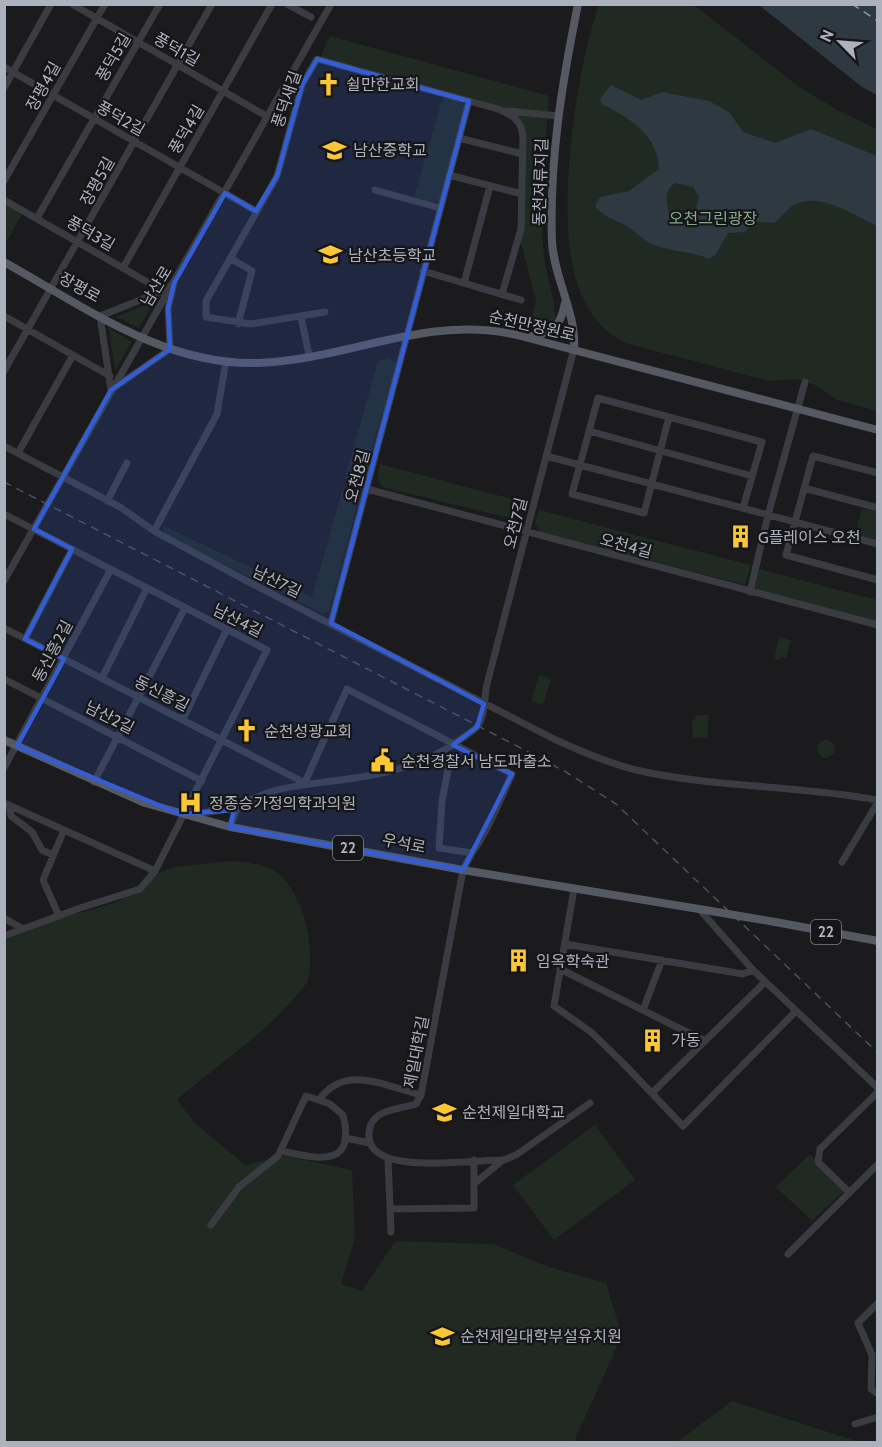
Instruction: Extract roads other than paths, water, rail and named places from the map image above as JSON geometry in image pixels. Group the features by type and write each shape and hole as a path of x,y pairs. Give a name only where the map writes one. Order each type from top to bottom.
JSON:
{"main road":[{"name":"동천저류지길","path":"574,350 573,328 552,243 558,116 579,4"},
{"name":"장평로","path":"4,262 140,339"},
{"path":"525,337 552,331 562,316 565,302"},
{"name":"순천만정원로","path":"140,339 170,349 226,361 259,363 458,328 499,331 878,430"},
{"name":"우석로","path":"4,740 145,803 230,826 463,870 703,910"},
{"name":"22","path":"703,910 878,941"}],"street":[{"path":"4,88 51,4"},
{"name":"풍덕1길","path":"72,4 268,117"},
{"name":"장평4길","path":"4,181 105,4"},
{"name":"풍덕5길","path":"37,218 160,4"},
{"name":"장평5길","path":"4,371 212,4"},
{"name":"풍덕4길","path":"123,268 272,4"},
{"path":"287,4 311,17"},
{"name":"남산로","path":"4,581 331,4"},
{"name":"풍덕새길","path":"325,312 238,324 206,317 206,301 277,176 302,85 317,59 498,109 512,115 521,125"},
{"name":"풍덕2길","path":"4,67 256,211"},
{"path":"409,336 423,271 469,101"},
{"path":"498,109 531,115 558,116"},
{"path":"502,294 521,229 521,125 524,118 531,115"},
{"path":"459,138 522,154"},
{"path":"449,175 522,194"},
{"path":"464,283 490,186"},
{"path":"375,190 440,208"},
{"name":"풍덕3길","path":"4,200 163,291"},
{"path":"230,258 252,271 238,324"},
{"path":"423,271 521,300"},
{"path":"111,390 100,316 163,291 174,283"},
{"path":"111,390 170,349 168,308 174,283"},
{"path":"4,316 110,376"},
{"path":"301,316 309,355"},
{"name":"오천8길","path":"331,623 409,336"},
{"name":"오천7길","path":"185,815 237,808 277,789 411,766 453,745 477,727 482,716 487,684 574,350"},
{"path":"18,453 73,356"},
{"path":"154,531 217,414 226,361"},
{"path":"750,592 768,515 806,382"},
{"path":"669,417 644,513 572,494 598,398 669,417 762,442 743,508"},
{"path":"589,431 752,476"},
{"name":"남산7길","path":"4,446 107,501 154,531 560,742 633,769 667,776 826,791 878,801"},
{"path":"546,456 878,544"},
{"path":"878,473 813,456 786,555 878,580"},
{"path":"107,501 127,463"},
{"path":"804,488 878,507"},
{"name":"오천4길","path":"368,489 878,625"},
{"name":"남산4길","path":"4,514 267,650 185,815 155,871 140,889 4,936"},
{"path":"26,639 72,549"},
{"name":"동신흥2길","path":"4,768 111,569"},
{"path":"102,678 147,588"},
{"path":"94,782 185,608"},
{"name":"동신흥길","path":"4,627 305,783"},
{"path":"183,719 227,629"},
{"name":"남산2길","path":"4,679 202,781"},
{"path":"305,783 348,689 512,774 491,815 484,837 472,853 439,848 442,801 449,765 429,758"},
{"path":"842,862 878,801"},
{"path":"7,804 155,871"},
{"path":"7,804 11,816 32,832 42,850 53,855"},
{"path":"230,826 237,808"},
{"path":"59,916 43,880 64,830"},
{"name":"제일대학길","path":"370,1143 371,1126 380,1114 416,1104 421,1095 463,870 472,853"},
{"path":"574,888 554,1006 591,1032 653,1092 683,1126 796,1011"},
{"path":"703,910 753,970 878,1090 820,1149 818,1155 818,1162 849,1192"},
{"path":"4,918 23,929"},
{"path":"565,944 743,974 753,970"},
{"path":"643,1010 662,960"},
{"path":"560,969 705,1041"},
{"path":"653,1092 765,982"},
{"path":"318,1100 328,1087 350,1078 421,1095"},
{"path":"211,1225 239,1187 281,1151 306,1096 340,1110 345,1122 345,1138 337,1153 323,1159 281,1151"},
{"path":"475,1183 504,1160 516,1155 590,1103"},
{"path":"345,1138 370,1143 375,1153 388,1160 404,1163 504,1160"},
{"path":"388,1160 391,1232"},
{"path":"391,1209 474,1208 474,1160"},
{"path":"789,1254 878,1164"},
{"path":"878,1303 858,1323 872,1355 871,1389 878,1394"},
{"path":"855,1424 878,1417"}],"railway":[{"path":"4,482 519,747 566,772 616,804 878,1053"}],"place":[{"name":"쉴만한교회","path":"328,84"},
{"name":"남산중학교","path":"335,150"},
{"name":"남산초등학교","path":"330,255"},
{"name":"G플레이스 오천","path":"740,537"},
{"name":"순천성광교회","path":"246,731"},
{"name":"순천경찰서 남도파출소","path":"383,761"},
{"name":"정종승가정의학과의원","path":"191,803"},
{"name":"임옥학숙관","path":"518,961"},
{"name":"가동","path":"653,1040"},
{"name":"순천제일대학교","path":"444,1112"},
{"name":"순천제일대학부설유치원","path":"442,1336"}],"park label":[{"name":"오천그린광장","path":"713,218"}]}
